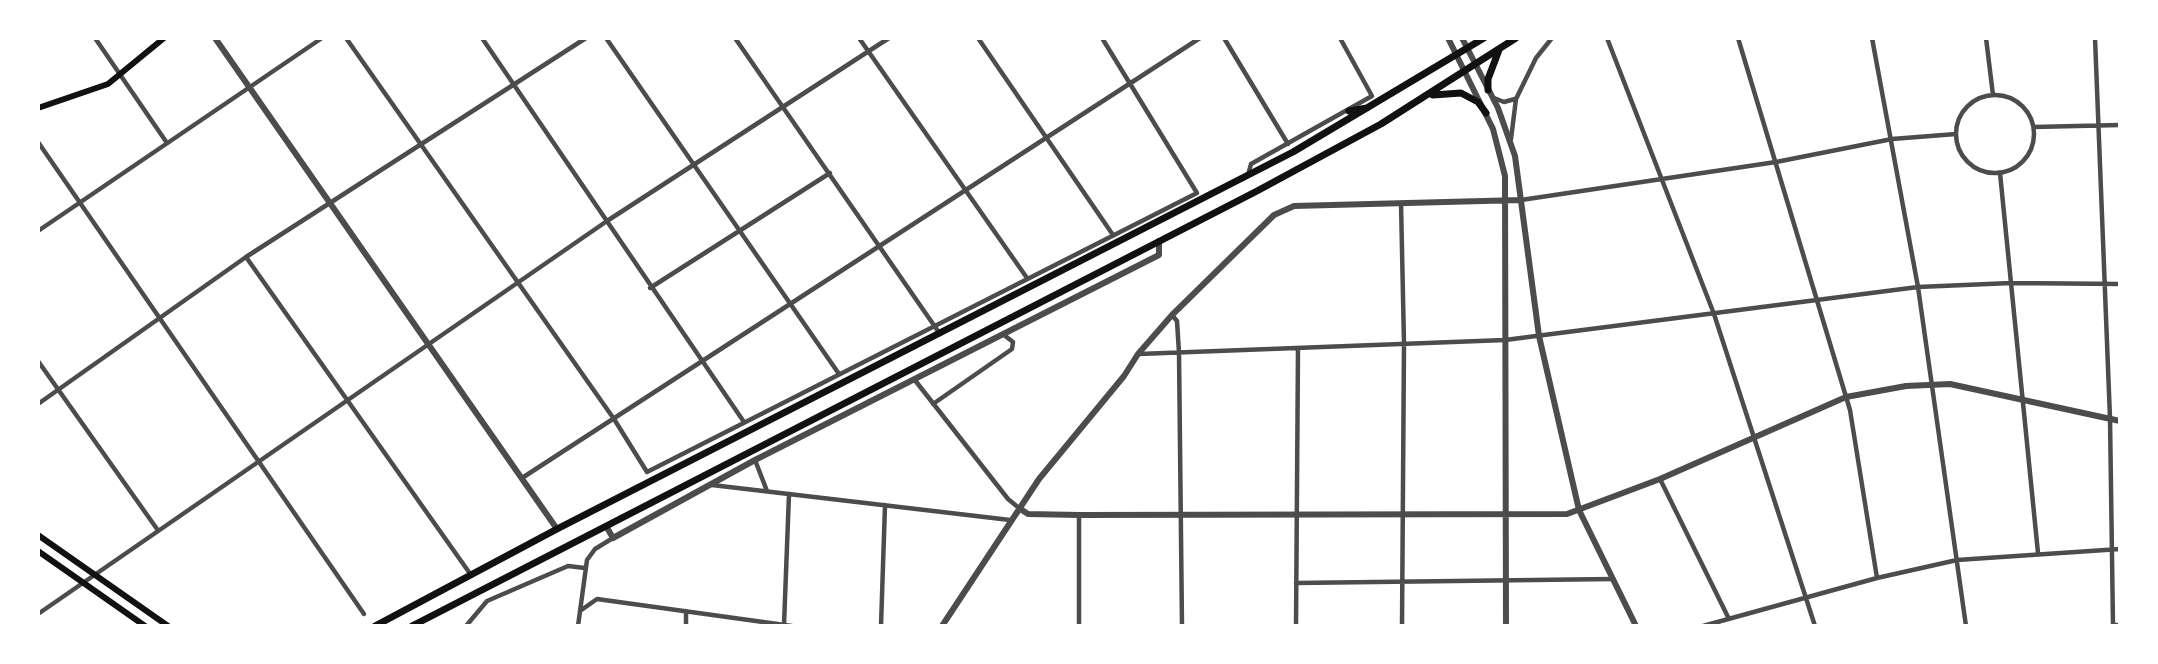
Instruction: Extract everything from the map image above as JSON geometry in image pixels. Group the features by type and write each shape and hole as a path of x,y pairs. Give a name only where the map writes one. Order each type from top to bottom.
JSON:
{"main road":[{"path":"38,108 87,92 121,75 164,38"},
{"path":"375,625 557,528 1247,176 1371,108 1484,38"},
{"path":"412,625 1257,191 1429,95 1516,38"},
{"path":"1490,93 1488,79 1499,49"},
{"path":"1429,95 1461,93 1478,102 1486,113"},
{"path":"1349,111 1371,108"},
{"path":"38,535 168,625"},
{"path":"38,551 145,625"}],"street":[{"path":"95,38 167,143"},
{"path":"215,38 557,528"},
{"path":"38,232 322,38"},
{"path":"346,38 614,419 647,472 1197,193 1101,38"},
{"path":"482,38 650,288 744,422"},
{"path":"38,404 246,257 586,38"},
{"path":"606,38 839,374"},
{"path":"735,38 940,334"},
{"path":"859,38 1027,278"},
{"path":"38,614 258,459 607,221 889,38"},
{"path":"978,38 1114,235"},
{"path":"522,478 881,248 1200,38"},
{"path":"1224,38 1288,144"},
{"path":"1247,176 1251,164 1372,96 1340,38"},
{"path":"1448,38 1486,113 1503,161 1506,625"},
{"path":"1462,38 1511,140 1539,336 1579,510 1636,625"},
{"path":"1511,140 1516,99 1536,58 1552,38"},
{"path":"1607,38 1714,314 1757,438 1815,625"},
{"path":"1738,38 1846,397 1877,578"},
{"path":"1872,38 1918,287 1966,625"},
{"path":"1986,38 1993,95"},
{"path":"2095,38 2110,418 2113,625 2119,625"},
{"path":"1490,93 1504,102 1516,99"},
{"path":"2007,96 2029,113 2034,127 2030,152 2023,162 2000,173 1974,168 1958,147 1956,134 1959,119 1966,107 1979,98 2007,96"},
{"path":"2034,127 2119,125"},
{"path":"942,625 1010,520 1138,354 1172,315 1274,215 1294,206 1401,201 1521,200 1776,162 1892,139 1956,134"},
{"path":"38,142 364,614"},
{"path":"650,288 830,173"},
{"path":"2000,173 2038,552"},
{"path":"1401,201 1404,343 1402,625"},
{"path":"578,625 590,554 613,538 708,484 1159,255 1159,241"},
{"path":"1099,242 1104,250"},
{"path":"246,257 471,575"},
{"path":"1138,354 1505,340 1918,287 2119,284"},
{"path":"993,296 998,304"},
{"path":"1172,315 1177,321 1179,353 1182,625"},
{"path":"933,404 1012,349 1013,342 1004,335"},
{"path":"1296,625 1298,348"},
{"path":"940,354 945,364"},
{"path":"38,362 158,530"},
{"path":"914,379 1008,499 1028,513 1079,515 1567,514 1660,479 1846,397 1868,391 1931,385 1950,384 2119,421"},
{"path":"755,460 767,491"},
{"path":"1660,479 1728,619"},
{"path":"708,484 1010,520"},
{"path":"784,625 789,494"},
{"path":"881,625 885,505"},
{"path":"1079,515 1079,625"},
{"path":"606,526 613,538"},
{"path":"1703,625 1877,578 1956,560 2038,552 2119,550"},
{"path":"466,625 487,601 568,566 586,568"},
{"path":"1296,583 1613,579"},
{"path":"480,589 487,601"},
{"path":"580,611 597,599 792,625"},
{"path":"686,611 686,625"}]}
